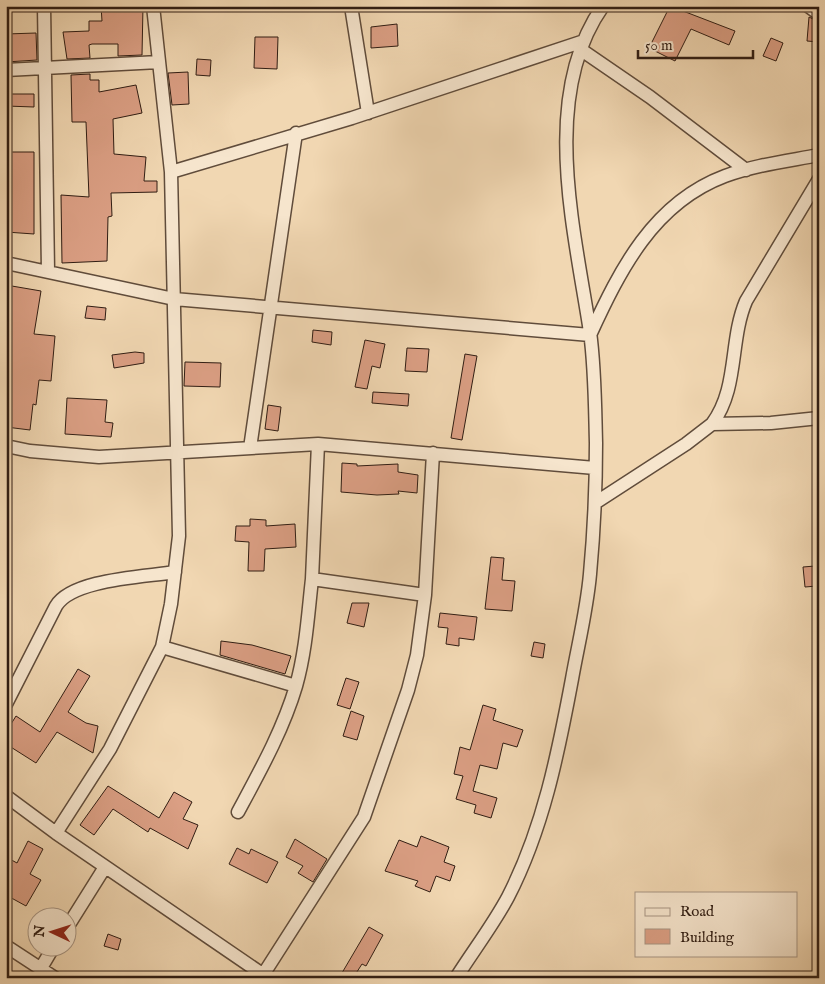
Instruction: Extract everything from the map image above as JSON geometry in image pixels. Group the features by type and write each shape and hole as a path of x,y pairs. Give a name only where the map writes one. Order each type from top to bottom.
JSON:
{"street":[{"path":"44,6 48,271"},
{"path":"56,833 110,749 162,647 175,572 179,536 172,172 154,6"},
{"path":"351,6 368,113"},
{"path":"456,978 508,897 535,833 553,775 590,577 595,502 594,380 590,335 568,198 568,116 574,71 582,45 603,6"},
{"path":"808,6 819,14"},
{"path":"172,172 296,133 368,113 582,45"},
{"path":"582,45 746,170"},
{"path":"6,70 45,70 159,62"},
{"path":"250,448 269,307 296,133"},
{"path":"590,335 631,254 664,217 705,185 746,170 819,155"},
{"path":"595,502 686,444 712,424 721,412 729,390 739,318 746,301 819,179"},
{"path":"6,263 174,299 590,335"},
{"path":"712,424 771,423 819,418"},
{"path":"6,446 37,452 99,457 178,454 318,444 595,468"},
{"path":"238,812 271,752 296,686 305,643 312,579 318,444"},
{"path":"6,796 56,833 264,977 358,828 371,802 417,655 425,595 433,453"},
{"path":"6,704 56,606 64,595 82,586 175,572"},
{"path":"312,579 425,595"},
{"path":"162,647 296,686"},
{"path":"78,910 105,867"},
{"path":"6,946 55,978"},
{"path":"41,968 48,956"}],"building":[{"path":"101,6 143,6 142,55 118,56 118,44 92,44 89,45 90,58 67,59 63,32 89,31 89,21 102,21"},
{"path":"670,6 735,31 729,45 691,29 675,61 649,48"},
{"path":"809,17 819,22 819,42 807,41"},
{"path":"397,24 398,46 371,48 371,27"},
{"path":"36,33 37,60 6,62 6,34"},
{"path":"255,37 278,37 277,69 254,68"},
{"path":"771,38 783,43 776,61 763,56"},
{"path":"197,59 211,60 210,76 196,75"},
{"path":"188,72 189,104 172,105 168,73"},
{"path":"90,74 90,80 99,80 99,92 136,85 142,113 113,119 114,154 146,157 144,181 157,181 157,192 111,193 112,216 108,217 107,261 62,263 61,195 89,197 86,122 72,122 71,75"},
{"path":"6,94 34,94 34,107 6,106"},
{"path":"6,152 34,152 34,234 6,232"},
{"path":"6,285 41,291 34,334 55,336 51,381 39,380 36,405 33,404 30,430 6,427"},
{"path":"87,306 106,308 105,320 85,318"},
{"path":"313,330 332,332 331,345 312,342"},
{"path":"365,340 385,344 380,368 372,366 367,389 355,387"},
{"path":"407,348 429,349 427,372 405,371"},
{"path":"135,352 144,353 144,363 114,368 112,355"},
{"path":"465,354 477,356 462,440 451,438"},
{"path":"185,362 221,363 220,387 184,386"},
{"path":"373,392 409,394 408,406 372,403"},
{"path":"67,398 107,400 105,422 113,423 111,437 65,434"},
{"path":"268,405 281,407 278,431 265,429"},
{"path":"342,463 357,464 357,466 398,464 398,472 418,475 417,493 398,491 399,494 377,495 341,492"},
{"path":"250,519 266,520 266,526 295,524 296,547 265,549 264,571 248,571 249,542 235,541 236,526 250,526"},
{"path":"491,557 504,558 502,580 515,581 512,611 485,609"},
{"path":"815,566 817,586 805,587 803,567"},
{"path":"352,603 369,603 364,627 347,623"},
{"path":"440,613 477,617 474,640 459,638 459,646 446,644 448,628 438,627"},
{"path":"221,641 252,645 291,656 285,674 220,655"},
{"path":"534,642 545,644 543,658 531,656"},
{"path":"78,669 90,676 68,712 86,723 98,726 93,753 57,732 36,763 6,744 6,732 16,716 40,732"},
{"path":"346,678 359,682 350,709 337,705"},
{"path":"483,705 496,709 493,720 523,730 517,747 503,743 497,769 480,765 473,791 497,798 491,818 474,813 476,805 456,799 463,776 454,774 460,747 470,750"},
{"path":"351,711 364,716 357,740 343,736"},
{"path":"108,786 159,818 174,792 192,802 183,819 198,825 188,849 150,828 148,832 113,809 94,835 80,825"},
{"path":"421,836 449,847 444,862 455,866 450,881 436,876 430,892 415,886 418,881 385,871 399,840 417,847"},
{"path":"295,839 327,859 313,882 298,873 303,866 286,857"},
{"path":"28,841 43,849 30,874 41,880 26,906 6,895 6,857 17,863"},
{"path":"237,848 249,854 251,849 278,862 267,883 229,864"},
{"path":"369,927 383,935 366,966 362,964 353,978 339,978"},
{"path":"108,934 121,939 118,950 104,946"}]}
